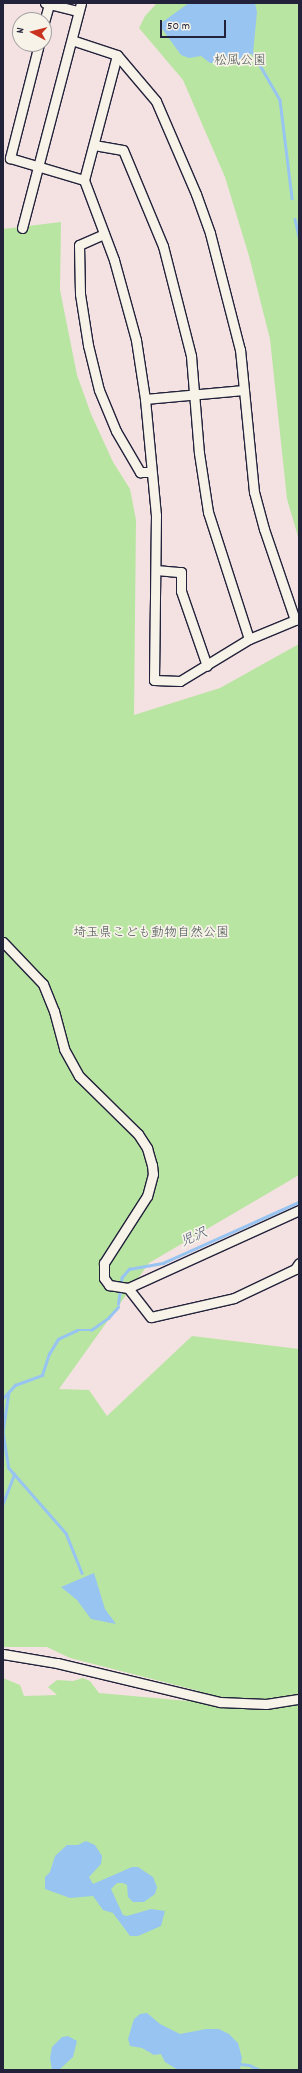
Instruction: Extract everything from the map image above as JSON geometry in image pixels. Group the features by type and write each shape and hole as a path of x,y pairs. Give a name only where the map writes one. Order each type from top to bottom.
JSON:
{"street":[{"path":"22,228 72,40 79,7 47,4"},
{"path":"72,40 117,55 156,101 196,194 210,233 234,321 244,390 254,492 264,529 295,620 248,639 180,682 154,680 156,515 145,399 136,340 104,234 84,180 117,55"},
{"path":"37,52 10,158 84,180"},
{"path":"94,145 123,150 163,246 191,356 199,453 208,512 248,639"},
{"path":"104,234 79,245 80,294 88,345 100,390 116,431 140,472 151,472"},
{"path":"145,399 244,390"},
{"path":"156,570 182,572 181,591 207,666"},
{"path":"3,942 43,984 64,1049 79,1076 138,1134 149,1153 153,1174 147,1196 104,1263 104,1278 109,1285 126,1288 299,1210"},
{"path":"126,1288 151,1317 234,1298 266,1281 288,1273 299,1263"},
{"path":"3,1654 57,1663 220,1702 266,1704 299,1699"}],"green space":[{"name":"松風公園","path":"157,3 299,3 299,540 287,499 270,339 249,256 225,177 183,80 139,28 145,16"},
{"name":"埼玉県こども動物自然公園","path":"61,222 60,290 77,375 91,414 113,462 130,489 136,520 134,715 220,688 299,644 299,1175 149,1263 59,1389 89,1390 107,1416 192,1336 299,1349 299,2070 3,2070 3,1678 20,1685 24,1696 57,1695 48,1687 57,1680 73,1681 83,1678 90,1681 99,1693 199,1702 199,1691 70,1658 47,1647 3,1647 3,229"}],"water":[{"path":"189,3 255,3 257,12 253,53 233,62 210,63 201,56 189,58 181,55 160,26 161,23"},
{"path":"94,1573 105,1609 116,1624 91,1619 77,1600 61,1587"},
{"path":"86,1841 95,1845 102,1856 101,1864 89,1877 93,1884 132,1867 138,1867 153,1877 157,1887 155,1894 144,1902 133,1902 128,1897 127,1885 123,1883 117,1883 111,1889 123,1915 127,1916 151,1909 165,1911 161,1926 138,1936 130,1936 113,1913 103,1910 93,1896 70,1898 45,1889 45,1877 50,1872 55,1856 67,1845 78,1845"},
{"path":"147,2013 160,2024 180,2034 206,2029 219,2029 229,2034 238,2043 242,2058 240,2070 178,2070 165,2062 161,2054 154,2055 142,2048 130,2046 128,2039 134,2019 140,2014"},
{"path":"68,2036 77,2041 73,2057 59,2070 52,2070 50,2058 52,2047 62,2037"}],"waterway":[{"path":"253,53 280,100 292,198"},
{"path":"295,219 299,237"},
{"name":"児沢","path":"118,1304 122,1277 129,1269 163,1263 299,1202"},
{"name":"児沢","path":"3,1398 15,1385 42,1375 49,1354 58,1339 77,1330 91,1330 108,1318 118,1307"},
{"path":"9,1392 3,1432 9,1468 66,1533 82,1573"},
{"path":"3,1503 14,1474"},
{"path":"240,2064 249,2065 260,2070"}]}
